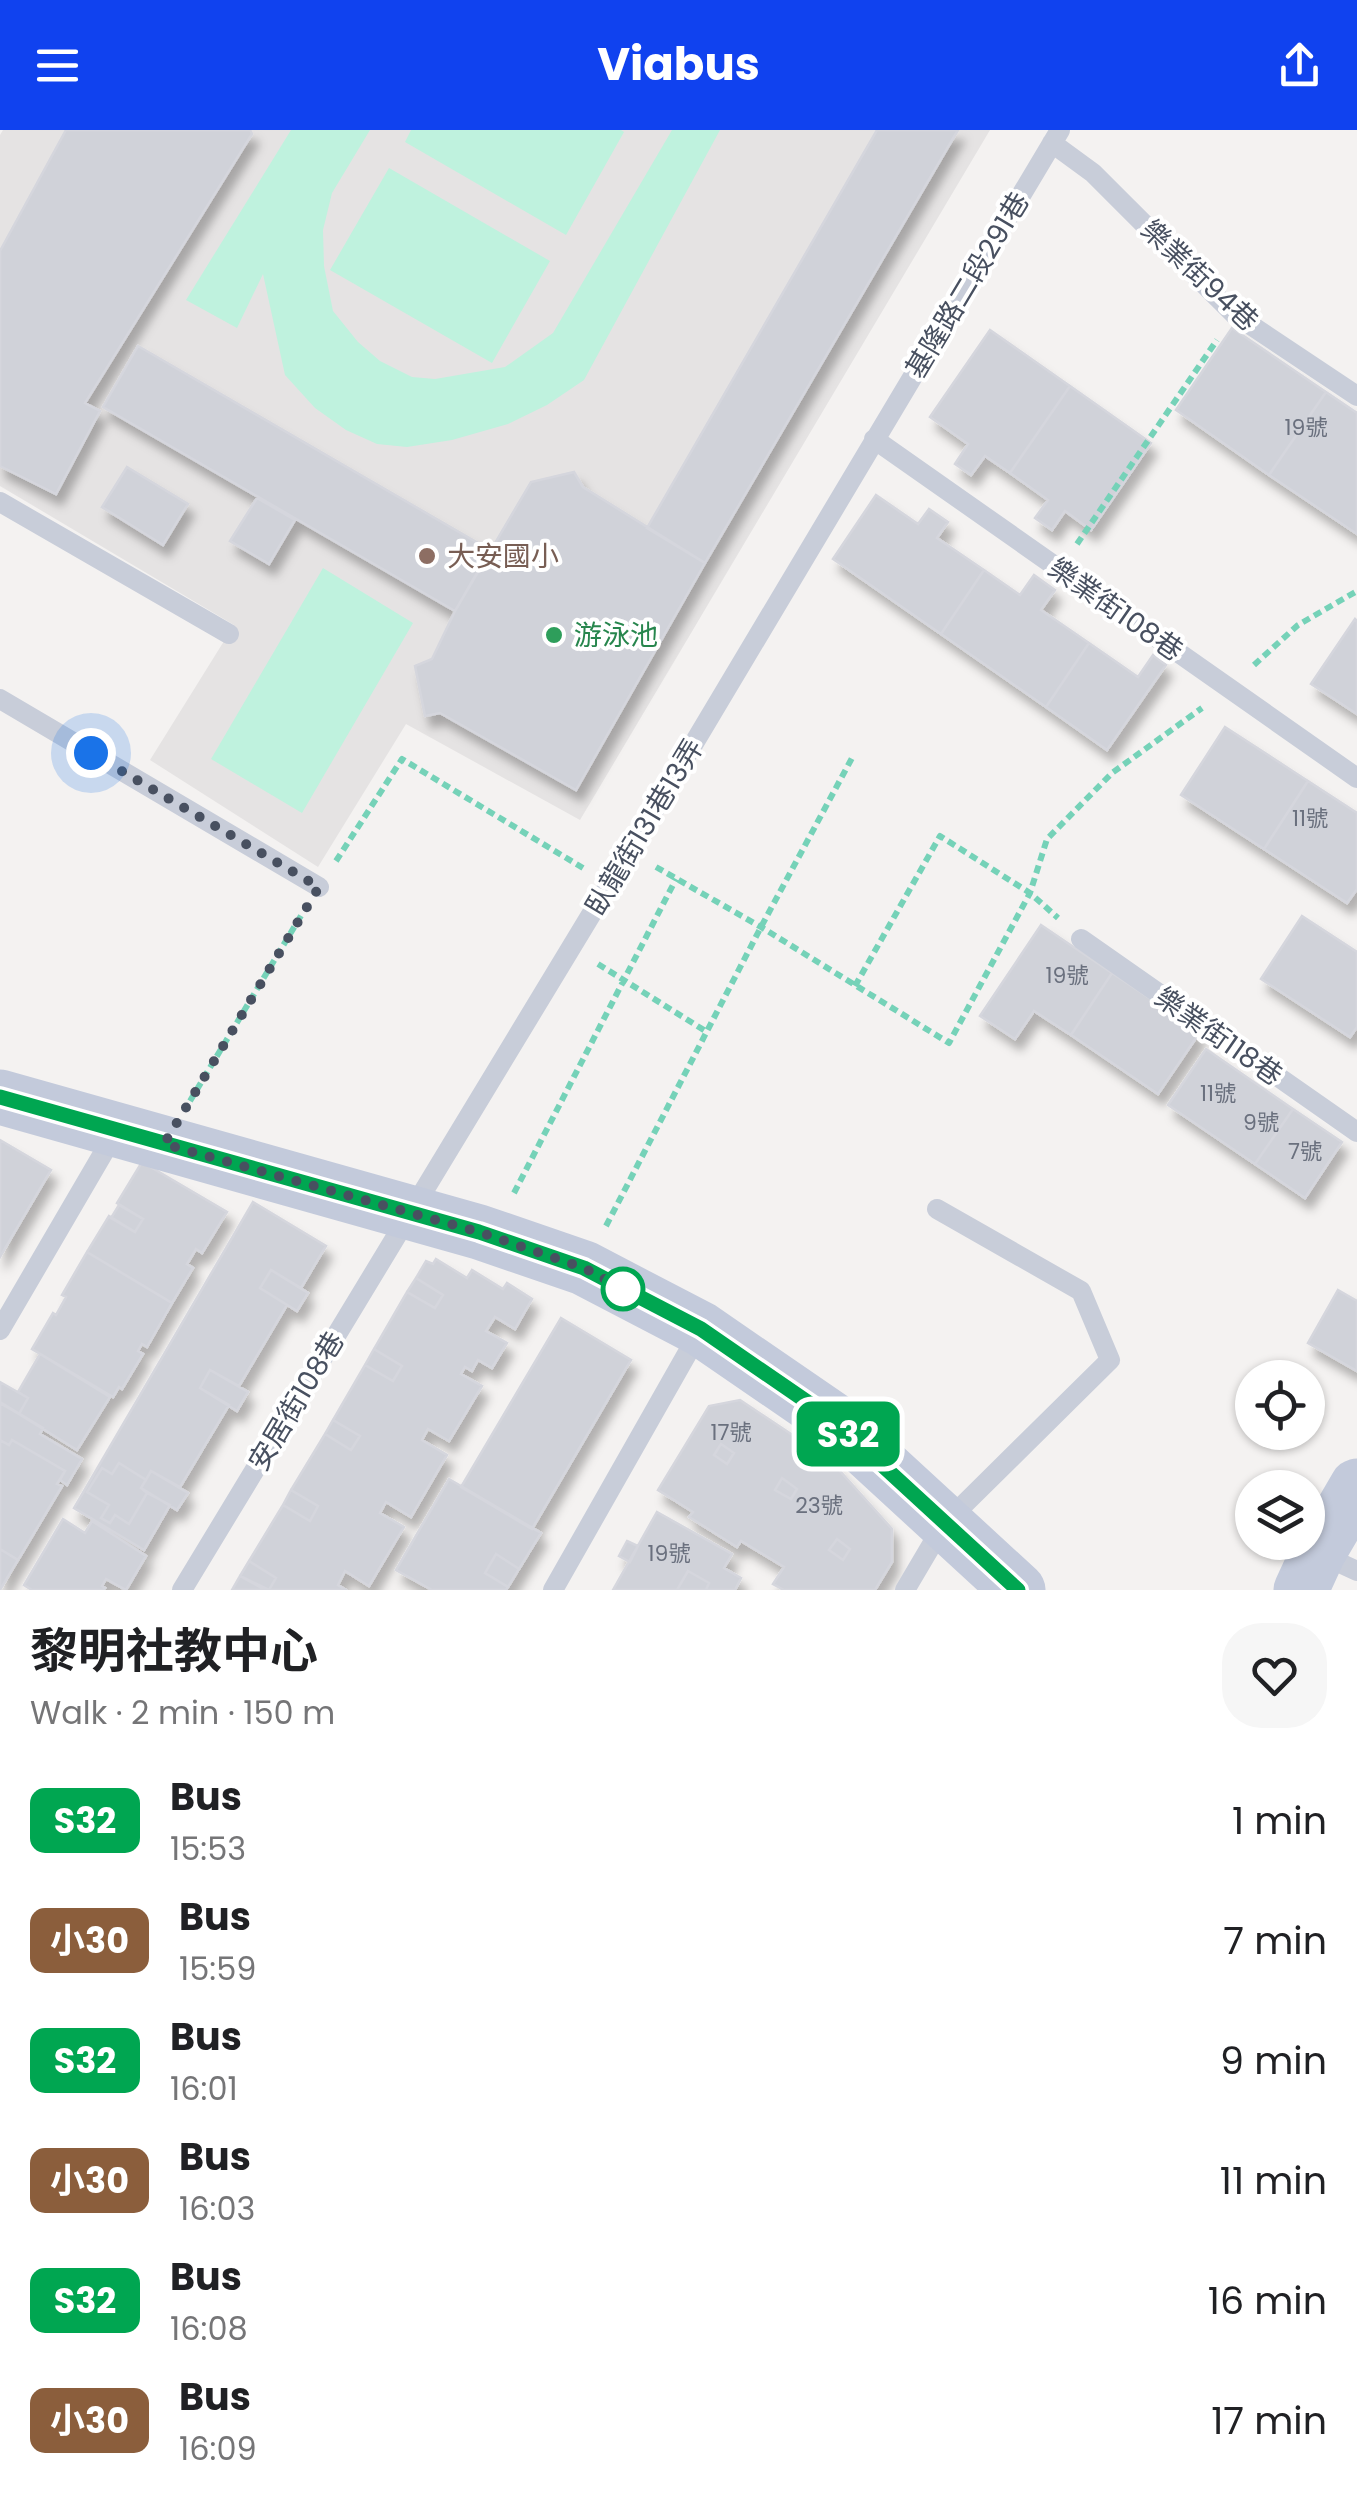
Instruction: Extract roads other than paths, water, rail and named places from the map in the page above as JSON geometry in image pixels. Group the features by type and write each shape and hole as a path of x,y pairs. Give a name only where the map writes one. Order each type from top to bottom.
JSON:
{"street":[{"path":"0,1097 492,1236 584,1268 701,1329 832,1419 1018,1590"},
{"path":"1325,1572 1357,1486"}],"lane":[{"name":"樂業街94巷","path":"1056,137 1234,314 1357,396"},
{"name":"基隆路二段291巷","path":"874,439 1056,137"},
{"name":"樂業街108巷","path":"874,439 1357,778"},
{"name":"臥龍街131巷13弄","path":"410,1212 874,439"},
{"path":"0,502 229,634"},
{"path":"0,698 319,887"},
{"name":"樂業街118巷","path":"1081,939 1357,1132"},
{"path":"0,1330 140,1137"},
{"path":"906,1590 944,1524 1110,1360 1081,1292 937,1210"},
{"name":"安居街108巷","path":"182,1590 410,1212"},
{"path":"553,1590 701,1329"}],"place":[{"name":"大安國小","path":"427,556"},
{"name":"游泳池","path":"554,635"}]}
